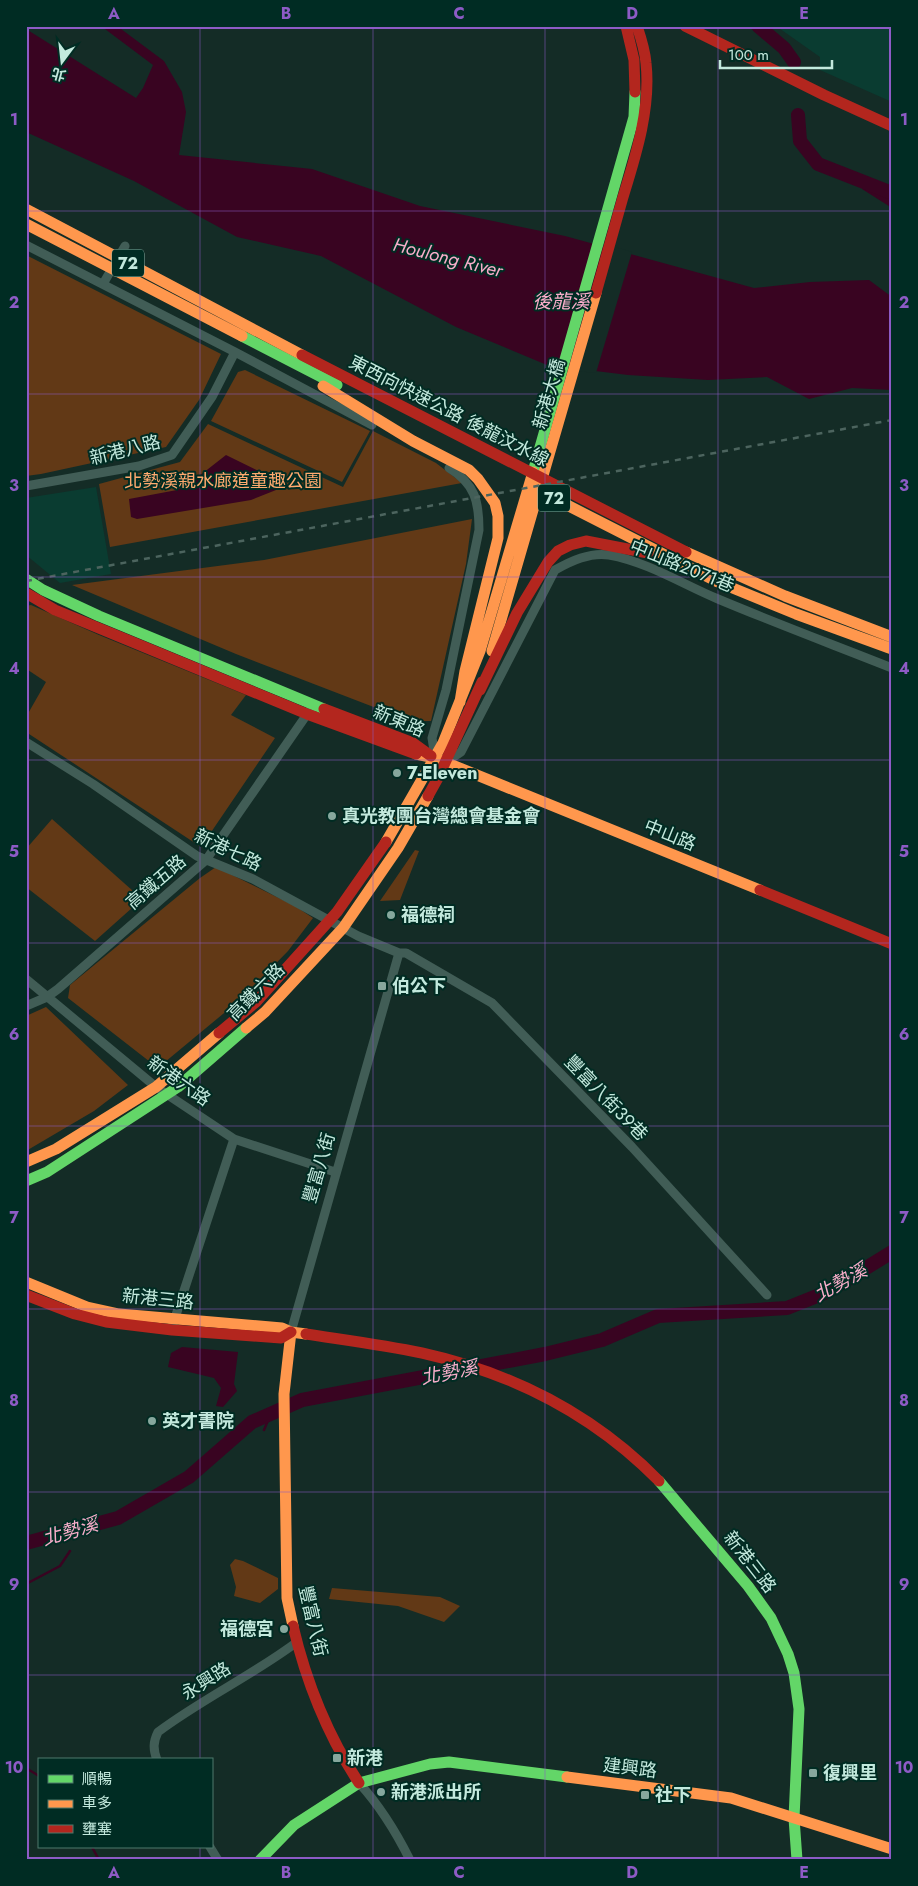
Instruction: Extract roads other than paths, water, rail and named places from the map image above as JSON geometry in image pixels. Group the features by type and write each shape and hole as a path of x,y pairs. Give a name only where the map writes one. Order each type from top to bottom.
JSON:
{"main road":[{"name":"新港大橋","path":"440,760 480,690 634,117 636,85 634,56 626,26"},
{"name":"新港大橋","path":"440,760 443,744 480,651 527,513 630,174 644,120 646,69 636,26"},
{"path":"685,26 824,95 892,126"},
{"path":"702,26 892,117"},
{"name":"東西向快速公路 後龍汶水線","path":"26,208 230,318 666,544 785,596 892,637"},
{"name":"東西向快速公路 後龍汶水線","path":"26,224 669,558 718,582 796,614 892,649"},
{"path":"248,340 413,441 469,470 495,503 498,516 498,538 465,671 460,702"},
{"path":"480,690 517,613 548,562 558,550 586,541 601,542 669,558"},
{"name":"新東路","path":"26,579 43,590 99,616 410,754 440,760"},
{"name":"新東路","path":"29,597 55,610 310,709"},
{"name":"高鐵六路","path":"26,1162 56,1149 156,1087 256,1002 337,912 387,841 440,760"},
{"name":"高鐵六路","path":"26,1181 46,1172 168,1095 265,1012 343,928 398,848 440,760"},
{"name":"中山路","path":"440,760 892,944"},
{"name":"新港三路","path":"26,1282 87,1307 173,1325"},
{"name":"新港三路","path":"26,1295 69,1312 104,1322 282,1328 291,1332 439,1356 507,1379 548,1399 599,1429 645,1467 678,1502 754,1591 785,1648 794,1672 798,1696 799,1721 794,1818 797,1860"},
{"name":"豐富八街","path":"291,1332 284,1394 283,1425 286,1588 297,1642 321,1712 340,1756 360,1783"},
{"name":"建興路","path":"260,1860 294,1825 360,1783 430,1764 449,1762 731,1798 892,1849"}],"street":[{"path":"26,245 235,352 425,453 463,476 472,490 479,510 479,530 446,690 432,738 440,760"},
{"path":"103,284 125,246"},
{"name":"新港八路","path":"26,486 139,466 172,455 212,397 235,352"},
{"name":"中山路2071巷","path":"440,760 461,752 506,667 532,608 555,570 585,557 607,555 642,563 716,598 892,668"},
{"path":"470,574 485,582"},
{"path":"29,597 43,590"},
{"name":"高鐵五路","path":"26,1006 47,997 206,860 310,709"},
{"name":"新港七路","path":"26,742 93,784 197,856 252,879 329,921 399,953"},
{"name":"豐富八街","path":"291,1332 399,953"},
{"name":"豐富八街39巷","path":"399,953 406,954 492,1003 632,1148 767,1295"},
{"name":"新港六路","path":"26,979 156,1087 234,1139 336,1172"},
{"path":"173,1325 234,1139"},
{"name":"永興路","path":"156,1758 154,1741 158,1732 297,1642"},
{"path":"360,1783 379,1806 397,1834 410,1860"},
{"path":"211,1848 218,1860"}],"water":[{"name":"後龍溪","path":"101,26 117,26 164,61 182,92 186,112 179,155 312,169 420,206 565,236 754,288 810,282 869,280 892,297 892,390 852,388 809,399 767,377 708,380 628,375 547,365 456,327 321,256 237,237 134,181 26,132 26,29 136,98 143,88 153,65"},
{"path":"872,181 892,188 892,208 862,189"},
{"path":"226,455 275,479 278,484 276,490 251,500 137,519 131,517 129,499 177,490"},
{"path":"182,1347 238,1352 234,1384 237,1391 223,1407 216,1406 221,1388 214,1378 168,1367 171,1353"}],"waterway":[{"path":"758,26 784,48 794,62"},
{"path":"798,115 800,141 818,164 892,193"},
{"name":"北勢溪","path":"26,1543 118,1518 189,1477 252,1422 302,1400 545,1354 602,1340 658,1316 787,1308 827,1292 892,1252"},
{"path":"264,1430 271,1413"},
{"path":"26,1584 60,1566 70,1551"},
{"path":"26,1768 38,1775"},
{"path":"93,1848 99,1860"}],"railway":[{"path":"26,581 892,420"}],"place":[{"name":"7-Eleven","path":"397,773"},
{"name":"真光教團台灣總會基金會","path":"332,816"},
{"name":"福德祠","path":"391,915"},
{"name":"伯公下","path":"382,986"},
{"name":"英才書院","path":"152,1421"},
{"name":"福德宮","path":"284,1629"},
{"name":"新港","path":"337,1758"},
{"name":"復興里","path":"813,1773"},
{"name":"新港派出所","path":"381,1792"},
{"name":"社下","path":"645,1795"}],"water label":[{"name":"Houlong River","path":"448,257"}],"park label":[{"name":"北勢溪親水廊道童趣公園","path":"223,481"}]}
